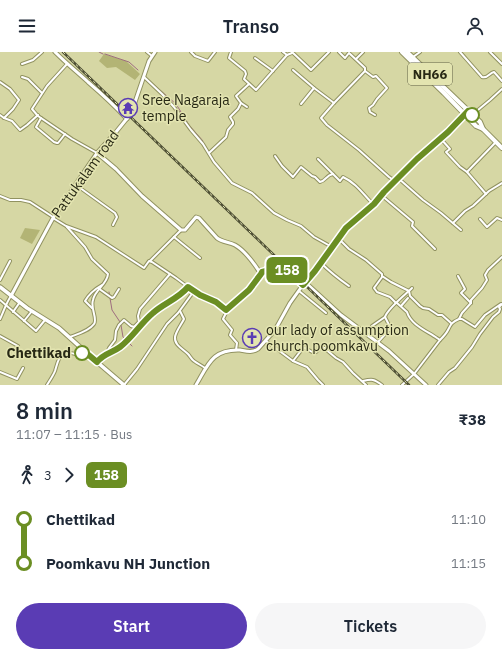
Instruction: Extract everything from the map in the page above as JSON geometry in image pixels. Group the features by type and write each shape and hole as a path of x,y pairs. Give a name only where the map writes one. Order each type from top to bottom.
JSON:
{"highway":[{"path":"402,52 444,92 476,126 483,129"},
{"name":"NH66","path":"406,52 468,111"},
{"path":"468,111 480,122 483,129 502,148"}],"main road":[{"path":"0,287 10,296 59,328 124,385"}],"street":[{"path":"22,64 33,60 42,52"},
{"path":"55,52 87,80 127,119"},
{"path":"147,52 152,56"},
{"name":"Pattukalam road","path":"10,296 53,218 97,153 127,119 134,105 146,67 155,52"},
{"path":"192,52 195,56 208,61 216,52"},
{"path":"231,52 229,58 245,71 246,74 244,79 256,90 287,55 292,53 311,70 329,52"},
{"path":"283,52 287,55"},
{"path":"339,52 345,58 349,53 372,77 376,76 387,88 376,99 373,106 369,108 370,112 375,115"},
{"path":"356,59 364,52"},
{"path":"412,58 420,52"},
{"path":"460,52 482,77 487,77 491,72 494,72 502,81"},
{"path":"490,52 502,64"},
{"path":"255,58 273,71"},
{"path":"67,64 47,86 32,108 38,115 72,139 97,153 116,169 142,196 181,230"},
{"path":"293,70 334,103"},
{"path":"365,70 321,118 390,178 396,179 461,230"},
{"path":"22,77 28,79 42,93"},
{"path":"144,77 170,102 209,153 214,162 232,183 252,193 274,213 301,226 332,247"},
{"path":"0,82 10,89 19,100 4,118"},
{"path":"247,107 241,103 236,96 249,84"},
{"path":"301,104 314,88"},
{"path":"472,115 502,89"},
{"path":"209,153 226,137 228,130 233,124 230,117 238,109 241,103"},
{"path":"196,385 205,368 216,356 236,350 255,351 266,341 280,322 299,291 346,228 374,204 396,179 441,139 468,111"},
{"path":"0,115 12,121 20,130 38,115"},
{"path":"42,118 36,127 54,142 57,143 65,134"},
{"path":"441,139 450,149 446,152 460,167 467,172 486,194"},
{"path":"467,172 496,142"},
{"path":"275,156 293,177 301,166 320,182 333,174"},
{"path":"318,159 340,181 343,177 349,180 374,204"},
{"path":"453,223 465,211 502,183"},
{"path":"76,184 114,213 117,217 113,225"},
{"path":"0,196 10,200 25,200 30,202 66,226 96,238 144,268 149,261 181,230 185,230 196,217 199,218 217,238 236,246 250,258 259,271 262,272"},
{"path":"382,196 413,222 412,226 435,249"},
{"path":"480,219 487,227 497,218 502,220"},
{"path":"66,226 92,259 108,274 105,283 88,296 85,301 92,308"},
{"path":"174,237 200,258"},
{"path":"339,239 349,249 366,260 382,274 382,276 409,291 410,296 420,306 429,309 438,315 442,315 452,323"},
{"path":"402,385 414,374 445,335 452,323 459,319 487,280 485,275 488,270 502,257"},
{"path":"0,280 10,261"},
{"path":"149,261 200,295 216,302 226,310"},
{"path":"236,350 237,343 230,335 232,330 222,319 226,310 249,290 262,272 266,271 277,261 341,316 378,342 426,385"},
{"path":"321,263 349,286"},
{"path":"108,353 109,348 115,340 116,331 119,324 124,320 134,327 139,322 138,316 140,309 170,274"},
{"path":"382,276 374,288 377,292 390,297 407,312 420,328 440,340"},
{"path":"458,276 465,289 460,293 471,303"},
{"path":"97,362 128,340 151,314 180,296 188,287"},
{"path":"98,288 112,298 119,289"},
{"path":"70,338 86,331 96,322 92,302 98,288"},
{"path":"367,334 372,326 385,317 386,313 412,288"},
{"path":"124,385 137,369 167,324 180,311 194,291"},
{"path":"299,291 326,313"},
{"path":"0,319 10,296"},
{"path":"401,306 408,298"},
{"path":"0,300 36,331 45,320"},
{"path":"13,312 20,302"},
{"path":"459,319 462,319 475,327 485,315 502,303"},
{"path":"438,385 449,372 455,368 472,347 480,334 499,312 499,307 502,303"},
{"path":"24,321 32,311"},
{"path":"180,311 184,319 175,337 175,341 192,360 205,368"},
{"path":"378,342 389,330 390,326 385,317"},
{"path":"0,336 18,346"},
{"path":"266,341 293,361 307,367 323,385"},
{"path":"293,361 303,348 314,353 323,347 343,362 366,385"},
{"path":"47,385 62,354 67,352 78,355 82,354 84,351"},
{"path":"0,372 17,379 23,368"},
{"path":"362,381 370,379 382,385"}],"green space":[{"path":"104,54 126,61 140,74 135,80 116,67 107,68 99,61"},
{"path":"25,228 40,230 32,244 20,238"}],"waterway":[{"path":"99,52 103,54"},
{"path":"105,54 129,62 138,70"},
{"path":"152,83 176,104 189,125 203,141"},
{"path":"109,292 112,310 120,322"},
{"path":"121,325 123,337 132,346"}],"railway":[{"path":"63,52 409,385"}],"bus line":[{"name":"158","path":"82,353 84,351 97,362 104,355 123,345 151,314 180,296 188,287 200,295 216,302 226,310 249,290 262,272 266,271 277,261 303,285 346,228 374,204 417,159 457,124 468,111 472,115"}],"place":[{"name":"Sree Nagaraja temple","path":"128,108"},
{"name":"our lady of assumption church poomkavu","path":"252,338"},
{"name":"Chettikad","path":"82,353"}]}
